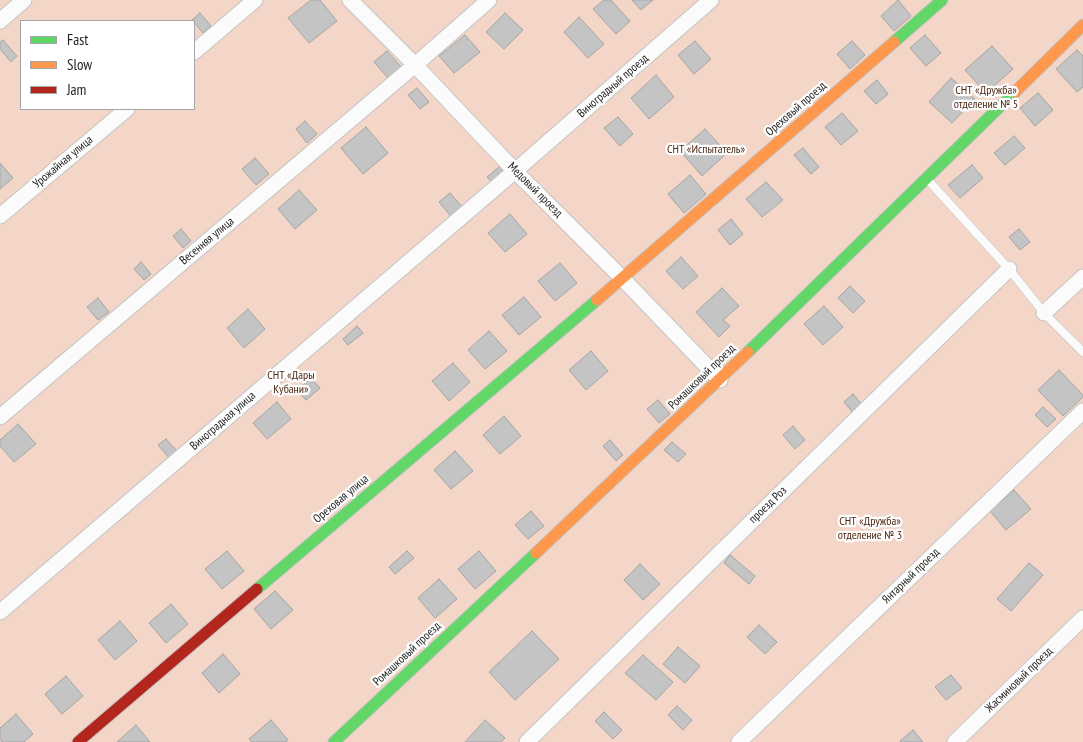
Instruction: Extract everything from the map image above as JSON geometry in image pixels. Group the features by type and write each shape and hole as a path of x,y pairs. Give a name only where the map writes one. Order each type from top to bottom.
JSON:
{"street":[{"path":"0,21 24,0"},
{"path":"195,51 255,0"},
{"name":"Медовый проезд","path":"350,0 720,380"},
{"name":"Весенняя улица","path":"0,417 489,0"},
{"name":"Виноградный проезд","path":"515,171 711,0"},
{"name":"Ореховый проезд","path":"622,278 942,0"},
{"name":"Ромашковый проезд","path":"334,742 720,380 1083,25"},
{"name":"Урожайная улица","path":"0,216 126,110"},
{"name":"Виноградная улица","path":"0,612 515,171"},
{"name":"проезд Роз","path":"527,742 1009,269"},
{"path":"1044,313 1083,277"},
{"name":"Ореховая улица","path":"78,742 622,278"},
{"name":"Янтарный проезд","path":"739,742 1083,411"},
{"name":"Жасминовый проезд","path":"955,742 1083,618"}],"lane":[{"path":"926,177 1009,269 1044,313 1083,352"}],"green space":[{"path":"0,0 1083,0 1083,742 0,742"}],"building":[{"path":"311,0 320,0 337,21 309,43 288,18"},
{"path":"604,0 611,0 630,21 616,34 593,9"},
{"path":"632,0 653,0 641,10"},
{"path":"898,0 911,16 894,31 881,16"},
{"path":"200,13 211,26 203,33 195,24 195,20 192,20"},
{"path":"505,13 523,30 504,49 486,32"},
{"path":"579,17 604,44 588,58 564,32"},
{"path":"465,35 480,52 454,73 439,56"},
{"path":"925,35 941,53 926,66 910,48"},
{"path":"3,40 17,56 11,62 0,49 0,42"},
{"path":"695,41 711,59 694,74 678,55"},
{"path":"852,41 865,55 850,69 837,54"},
{"path":"992,46 1013,69 986,93 965,70"},
{"path":"1077,50 1083,56 1083,87 1077,92 1056,69"},
{"path":"387,51 401,67 388,78 374,62"},
{"path":"656,75 674,97 649,119 631,98"},
{"path":"951,78 975,99 952,123 929,102"},
{"path":"877,80 888,94 876,104 864,91"},
{"path":"417,88 429,102 420,109 408,95"},
{"path":"1038,93 1053,110 1035,126 1020,108"},
{"path":"842,113 858,131 841,145 825,127"},
{"path":"618,117 633,134 620,146 604,128"},
{"path":"305,121 317,134 307,143 296,129"},
{"path":"366,127 388,153 363,174 341,148"},
{"path":"705,129 727,153 702,176 680,151"},
{"path":"1014,136 1025,148 1005,165 994,153"},
{"path":"803,148 819,167 811,174 794,155"},
{"path":"255,158 269,174 256,185 242,169"},
{"path":"0,163 13,178 0,189"},
{"path":"972,165 983,178 960,198 948,185"},
{"path":"500,166 505,173 493,183 487,177"},
{"path":"690,175 706,194 684,213 668,194"},
{"path":"766,182 783,200 762,217 746,199"},
{"path":"299,190 317,210 295,229 278,209"},
{"path":"450,193 464,209 453,219 439,202"},
{"path":"510,214 527,234 505,252 488,233"},
{"path":"731,219 743,234 730,245 718,230"},
{"path":"181,229 191,241 183,248 173,236"},
{"path":"1019,229 1030,242 1020,250 1009,237"},
{"path":"681,257 698,276 683,289 666,271"},
{"path":"141,262 151,274 144,280 134,269"},
{"path":"560,263 577,283 555,301 538,281"},
{"path":"850,286 865,301 853,313 838,298"},
{"path":"722,288 739,306 723,320 730,326 719,337 696,312"},
{"path":"524,297 541,317 519,335 502,315"},
{"path":"98,298 109,312 98,320 87,307"},
{"path":"824,306 843,327 823,345 804,324"},
{"path":"248,309 265,329 244,348 227,328"},
{"path":"357,326 363,333 348,345 343,339"},
{"path":"489,331 507,351 485,369 468,350"},
{"path":"591,351 608,371 586,390 569,370"},
{"path":"453,363 470,382 449,401 432,381"},
{"path":"1059,370 1083,395 1063,416 1038,390"},
{"path":"311,378 320,388 306,400 297,390"},
{"path":"853,394 864,407 855,415 844,402"},
{"path":"658,400 670,414 659,423 647,409"},
{"path":"277,402 291,419 267,439 253,423"},
{"path":"1043,407 1056,419 1047,427 1035,415"},
{"path":"504,416 521,436 500,454 483,435"},
{"path":"18,424 36,444 14,462 0,446 0,440"},
{"path":"793,426 805,440 795,449 783,435"},
{"path":"166,439 178,452 170,459 158,445"},
{"path":"610,440 623,455 616,461 603,446"},
{"path":"672,442 686,454 678,462 664,450"},
{"path":"455,451 473,471 451,489 434,470"},
{"path":"1014,490 1031,509 1006,530 990,511"},
{"path":"531,511 544,526 528,539 515,525"},
{"path":"227,551 244,571 222,589 205,569"},
{"path":"407,551 414,558 395,574 389,567"},
{"path":"479,551 496,571 475,589 458,569"},
{"path":"730,555 755,576 749,584 724,563"},
{"path":"1029,563 1043,575 1011,611 997,599"},
{"path":"640,564 660,584 643,600 624,580"},
{"path":"439,579 457,599 435,618 418,598"},
{"path":"275,591 293,610 271,629 254,609"},
{"path":"171,604 188,624 166,643 149,623"},
{"path":"120,621 137,641 115,660 98,640"},
{"path":"759,625 777,642 765,654 747,637"},
{"path":"532,631 559,659 515,700 489,672"},
{"path":"678,647 700,666 685,683 663,664"},
{"path":"223,654 240,674 219,693 202,673"},
{"path":"643,655 673,682 656,700 625,673"},
{"path":"951,675 962,688 946,700 935,687"},
{"path":"66,676 83,696 62,714 45,694"},
{"path":"677,706 692,720 683,730 668,715"},
{"path":"604,712 622,730 613,739 595,721"},
{"path":"16,714 33,734 24,742 2,742 0,739 0,728"},
{"path":"271,720 288,740 286,742 252,742 249,739"},
{"path":"485,720 505,738 501,742 465,742"},
{"path":"136,725 150,742 117,742"},
{"path":"913,730 923,742 900,741"}],"traffic: fast":[{"path":"894,42 942,0"},
{"path":"748,352 1015,92"},
{"path":"257,589 597,300"},
{"path":"334,742 536,553"}],"traffic: slow":[{"path":"1015,92 1083,25"},
{"path":"597,300 894,42"},
{"path":"536,553 748,352"}],"traffic: jam":[{"path":"78,742 257,589"}],"park label":[{"name":"СНТ «Дружба» отделение № 5","path":"986,98"},
{"name":"СНТ «Испытатель»","path":"706,150"},
{"name":"СНТ «Дары Кубани»","path":"291,383"},
{"name":"СНТ «Дружба» отделение № 3","path":"870,529"}]}
